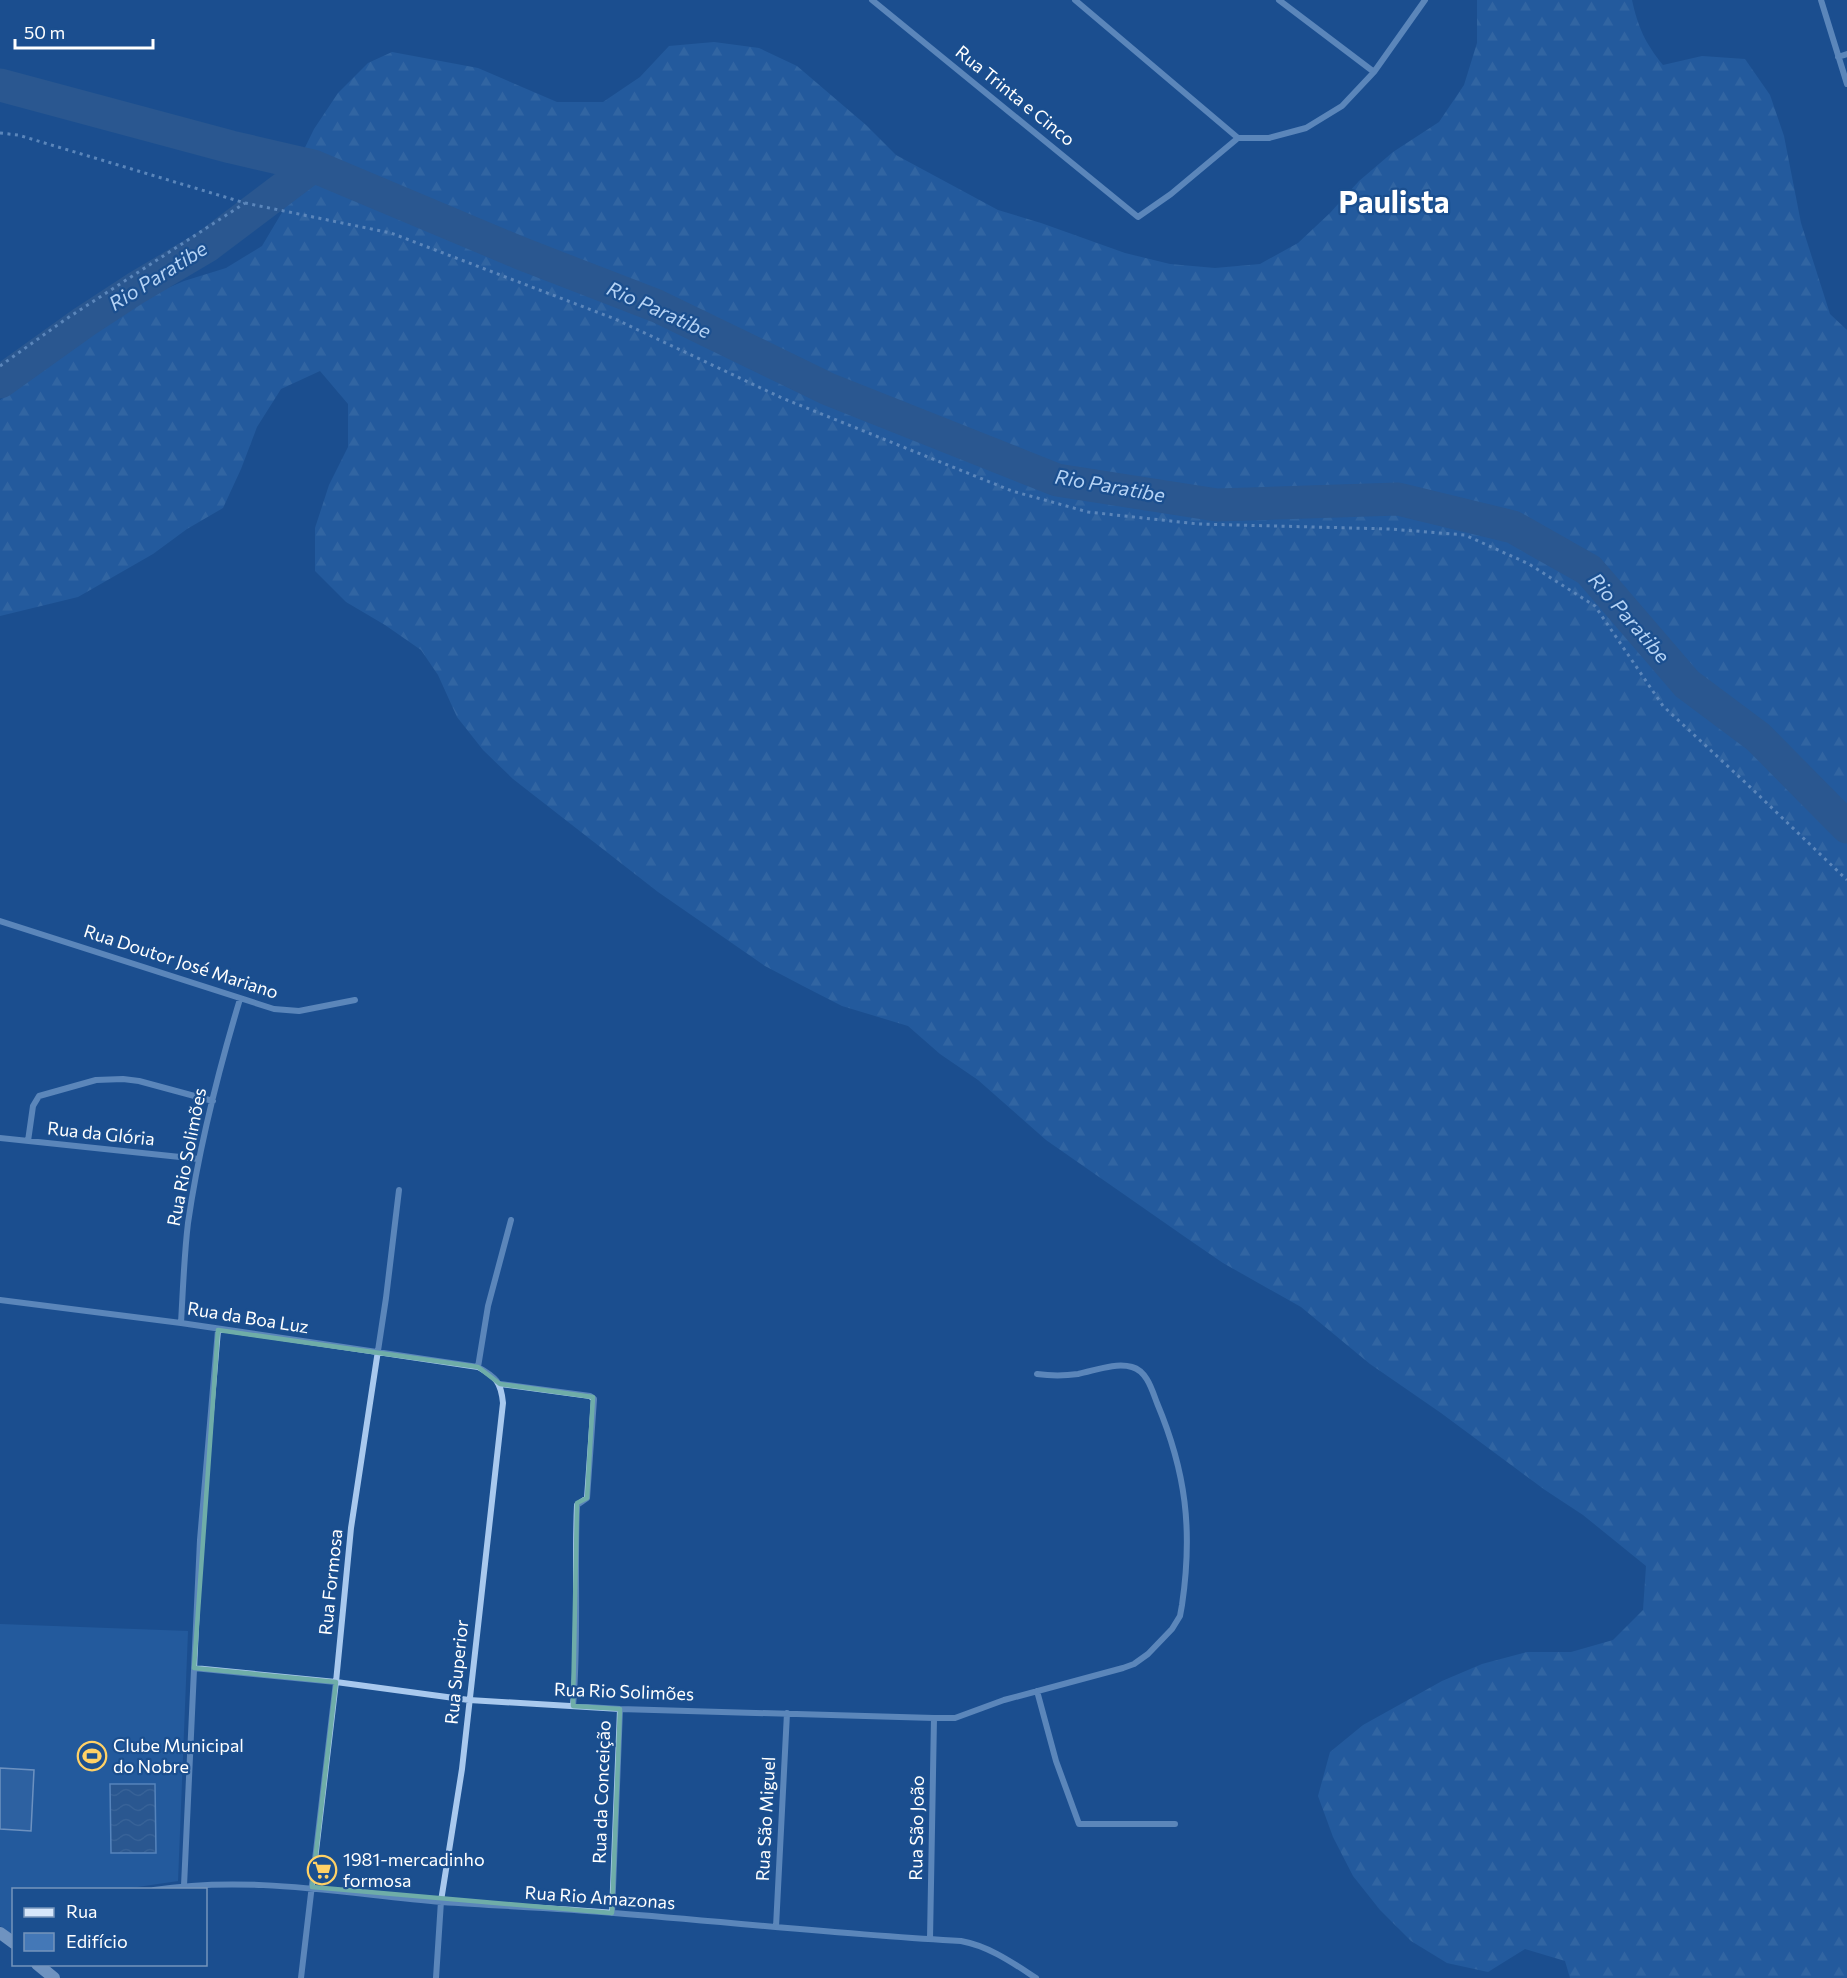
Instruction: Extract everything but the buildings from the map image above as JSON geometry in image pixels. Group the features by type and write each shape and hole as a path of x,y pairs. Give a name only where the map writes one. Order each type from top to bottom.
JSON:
{"main road":[{"path":"39,1966 54,1978"}],"street":[{"name":"Rua Trinta e Cinco","path":"872,0 1138,217 1171,194 1238,138"},
{"path":"1075,0 1238,138 1269,138 1306,128 1342,106 1374,72 1425,0"},
{"path":"1279,0 1374,72"},
{"path":"1821,0 1847,84"},
{"path":"1838,57 1847,54"},
{"name":"Rua Doutor José Mariano","path":"0,921 120,958 240,999 288,1011 355,1000"},
{"name":"Rua Rio Solimões","path":"181,1323 188,1224 199,1159 224,1050 240,999"},
{"path":"28,1141 33,1106 39,1095 96,1080 139,1081 213,1101"},
{"name":"Rua da Glória","path":"0,1138 199,1159"},
{"name":"Rua Formosa","path":"301,1978 336,1682 351,1528 378,1353 399,1191"},
{"path":"478,1367 488,1306 511,1220"},
{"name":"Rua da Boa Luz","path":"0,1300 181,1323 478,1367 489,1373 500,1384"},
{"path":"184,1886 201,1529 218,1330"},
{"name":"Rua Rio Solimões","path":"194,1668 336,1682 469,1700 620,1709 934,1718 955,1718 1004,1700 1123,1668 1134,1664 1148,1654 1172,1629 1180,1616 1184,1592 1187,1510 1184,1487 1168,1429 1151,1388 1141,1372 1131,1366 1056,1377 1037,1374"},
{"path":"500,1384 590,1396 594,1399 587,1498 577,1505 576,1658 573,1706"},
{"name":"Rua Superior","path":"436,1978 441,1902 462,1769 503,1403 500,1384"},
{"path":"1037,1691 1056,1761 1079,1824 1175,1824"},
{"name":"Rua da Conceição","path":"612,1913 620,1709"},
{"name":"Rua São Miguel","path":"776,1927 787,1713"},
{"name":"Rua São João","path":"930,1939 934,1718"},
{"name":"Rua Rio Amazonas","path":"169,1888 221,1883 312,1887 441,1902 612,1913 973,1943 1006,1959 1036,1978"}],"path":[{"path":"0,133 18,135 244,203 391,233 615,319 782,398 1012,491 1088,512 1198,524 1390,529 1465,535 1529,564 1595,606 1663,706 1847,880"},
{"path":"0,366 66,319 244,203"}],"highlighted area":[{"path":"218,1330 478,1367 500,1384 593,1397 587,1498 577,1503 573,1706 620,1709 612,1913 312,1887 336,1682 194,1668"}],"green space":[{"path":"1477,0 1632,0 1643,34 1663,65 1702,56 1745,59 1770,95 1784,136 1801,223 1830,314 1847,330 1847,1978 1570,1978 1565,1961 1525,1949 1488,1972 1447,1963 1411,1941 1380,1910 1353,1876 1333,1837 1318,1796 1330,1752 1363,1725 1442,1681 1482,1664 1527,1652 1571,1652 1613,1640 1643,1610 1646,1566 1583,1515 1370,1364 1301,1307 1223,1263 1046,1140 978,1080 940,1054 908,1026 842,1006 765,966 658,892 513,779 483,750 457,717 438,675 421,650 346,602 315,571 315,528 329,485 348,447 348,404 320,371 281,389 257,427 223,508 187,529 153,554 78,597 0,616 0,400 75,345 149,296 184,281 226,268 262,246 284,209 295,168 314,129 338,93 368,63 392,52 478,68 557,102 603,102 640,77 669,46 714,42 759,48 797,66 866,125 896,155 998,210 1125,253 1170,264 1215,268 1260,264 1298,243 1359,181 1393,152 1439,122 1464,85 1477,43"},
{"name":"Clube Municipal do Nobre","path":"0,1624 188,1631 178,1881 131,1888 12,1888 12,1934 0,1926"}],"water":[{"path":"110,1784 155,1784 156,1853 111,1853"}],"waterway":[{"name":"Rio Paratibe","path":"0,85 231,147 313,166 520,253 657,306 828,389 1057,480 1217,505 1398,499 1513,527 1589,570 1687,684 1758,737 1847,827"},
{"name":"Rio Paratibe","path":"0,382 84,322 207,246 313,166"}],"place":[{"name":"Clube Municipal do Nobre","path":"92,1756"},
{"name":"1981-mercadinho formosa","path":"322,1870"}],"district":[{"name":"Paulista","path":"1394,203"}]}
